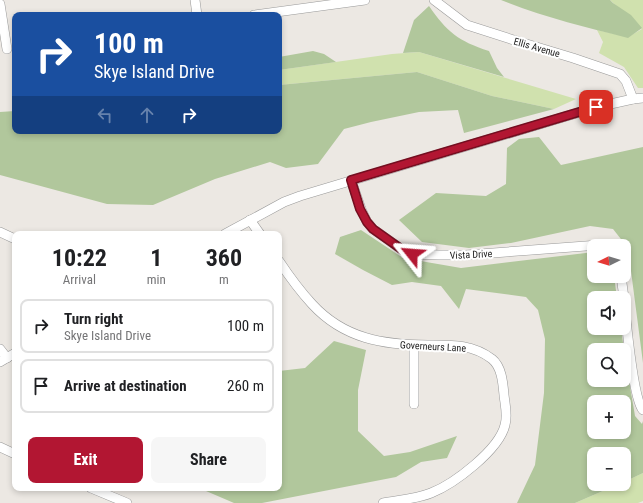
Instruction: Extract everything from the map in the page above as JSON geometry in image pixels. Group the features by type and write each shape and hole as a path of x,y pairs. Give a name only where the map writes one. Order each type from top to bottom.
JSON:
{"street":[{"path":"195,0 197,12"},
{"path":"276,12 365,0"},
{"name":"Ellis Avenue","path":"434,0 467,24 620,74 626,81 633,99"},
{"path":"0,4 7,49"},
{"path":"230,231 284,202 351,180 596,107 643,98"},
{"name":"Vista Drive","path":"351,180 360,209 367,222 373,229 404,251 412,254 466,254 587,246"},
{"path":"250,220 258,231"},
{"path":"0,232 12,238"},
{"name":"Governeurs Lane","path":"282,265 298,288 313,305 331,321 352,333 372,340 393,344 462,345 474,349 492,359 496,363 502,380 507,415 502,434 490,450 471,468 446,486 421,496 383,503"},
{"path":"629,335 636,388 640,406 643,410"},
{"path":"414,345 414,404"},
{"path":"0,349 7,358"},
{"path":"0,447 12,453"},
{"path":"98,491 127,503"}],"green space":[{"path":"501,0 610,0 631,15 642,28 628,38 548,17"},
{"path":"610,0 643,0 643,88 638,88 624,67 599,53 603,42 597,30 628,37 642,29"},
{"path":"429,6 442,23 454,34 469,43 489,51 497,68 504,77 419,52 403,53 414,20"},
{"path":"313,51 324,54 336,62 282,70 282,56"},
{"path":"419,52 576,99 554,109 492,96 417,72 282,85 282,70 392,54"},
{"path":"417,72 492,96 554,109 464,133 458,110 419,112 371,122 344,129 318,164 286,168 270,162 215,179 153,205 107,204 0,175 0,112 12,111 12,134 282,134 282,85"},
{"path":"539,137 561,165 643,147 643,363 631,271 631,239 621,239 613,229 590,226 511,243 469,248 422,242 399,220 436,193 486,196 506,184 507,148 519,139"},
{"path":"361,230 403,258 461,268 587,253 587,283 615,283 616,291 587,291 587,335 622,335 623,343 587,343 587,387 630,387 635,416 642,424 643,421 643,473 631,479 631,447 587,447 587,491 603,491 575,503 517,503 535,465 544,393 545,339 538,310 526,297 466,289 459,309 441,286 412,282 392,285 335,254 340,237"},
{"path":"334,341 366,350 358,390 358,431 384,456 410,452 457,436 447,458 421,462 396,477 262,503 234,503 206,491 282,491 282,371 305,368"},
{"path":"643,473 643,501 638,503 575,503 603,491 631,491 631,479"}],"route":[{"path":"412,254 404,251 373,229 367,222 360,209 351,180 596,107"}]}
